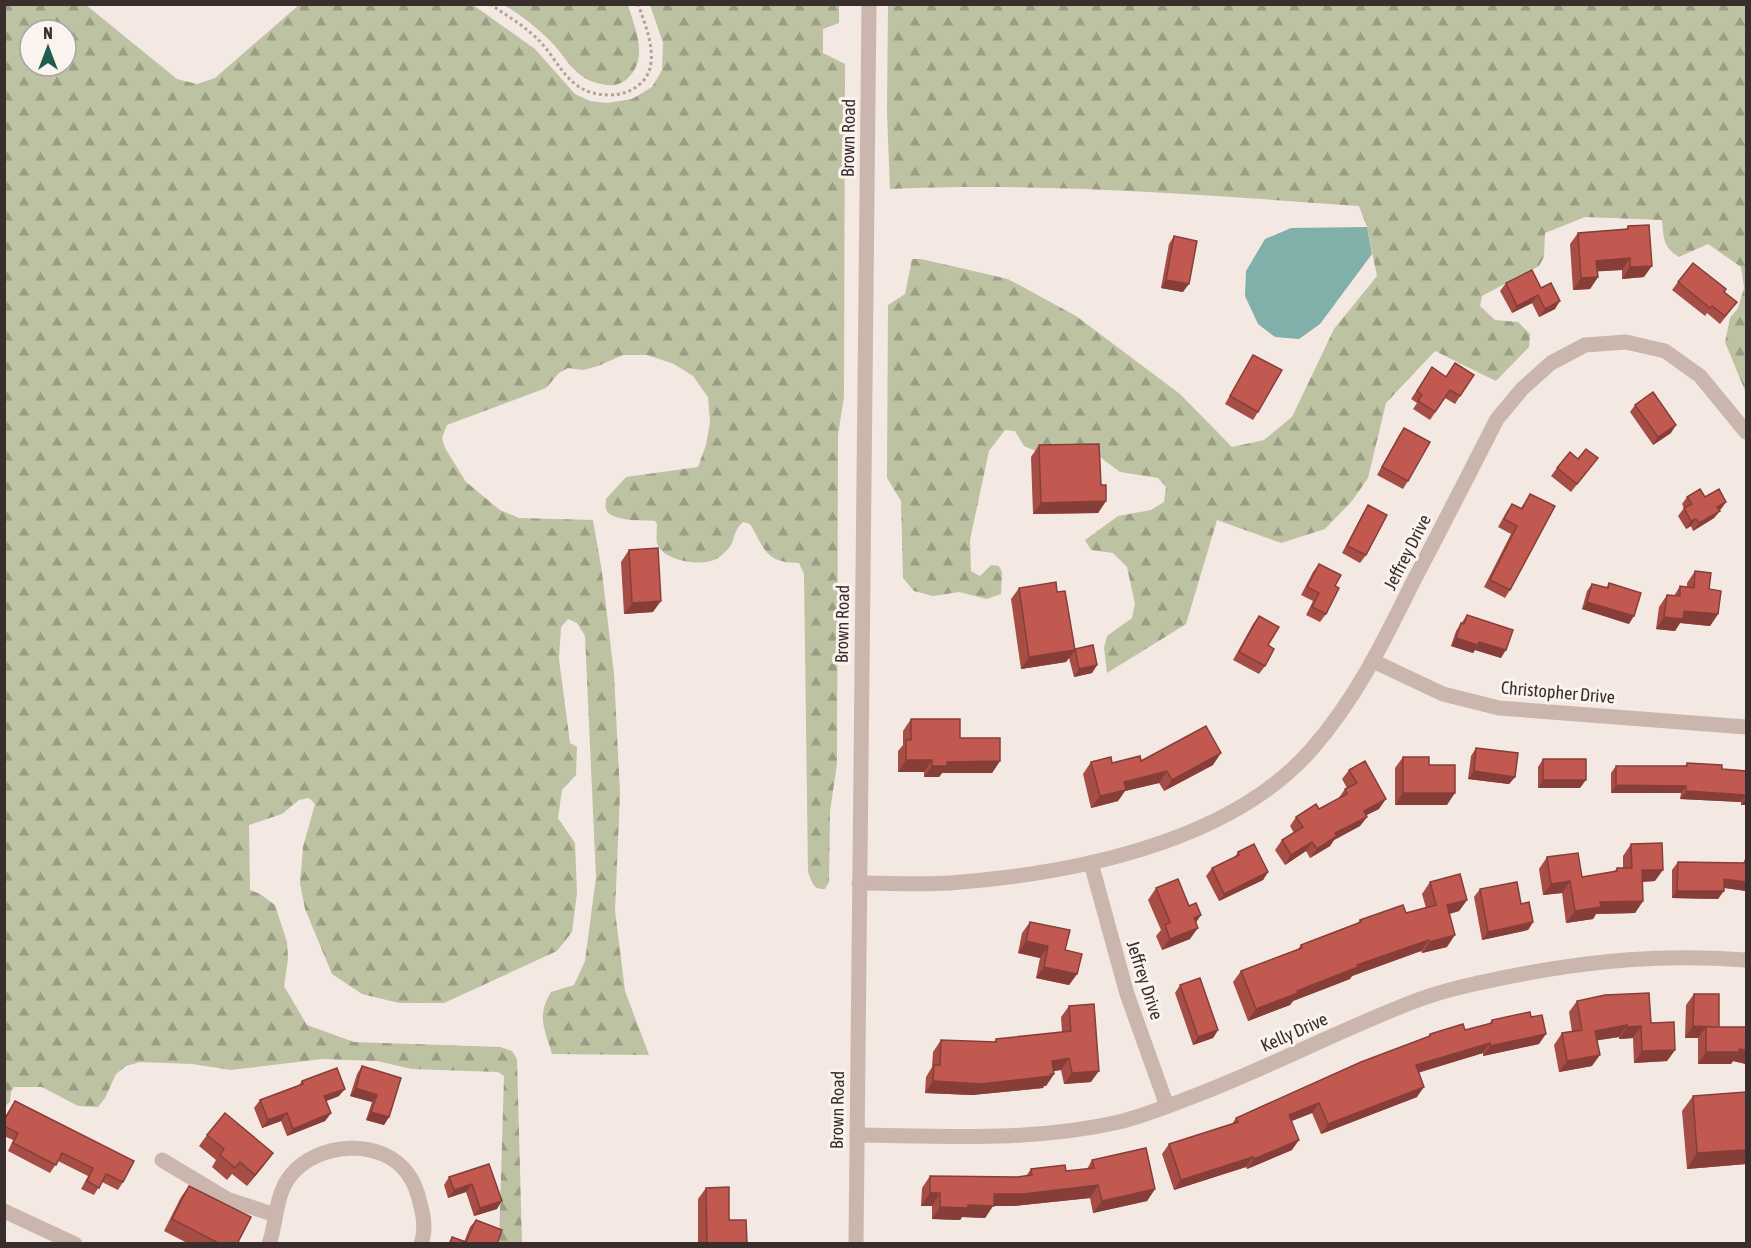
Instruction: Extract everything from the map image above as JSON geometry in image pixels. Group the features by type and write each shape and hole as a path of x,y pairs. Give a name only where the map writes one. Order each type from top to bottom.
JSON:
{"street":[{"name":"Brown Road","path":"856,1244 869,4"},
{"name":"Jeffrey Drive","path":"859,883 948,883 1092,863 1191,833 1259,797 1310,751 1349,701 1373,661 1497,419 1522,388 1551,363 1586,345 1626,342 1665,351 1700,376 1746,432"},
{"name":"Christopher Drive","path":"1373,661 1443,694 1499,708 1746,727"},
{"name":"Jeffrey Drive","path":"1092,863 1127,994 1167,1106"},
{"name":"Kelly Drive","path":"856,1135 971,1138 1049,1134 1120,1122 1212,1089 1411,1002 1481,982 1558,967 1628,958 1707,957 1746,960"},
{"path":"269,1244 280,1196 290,1175 310,1159 332,1149 360,1148 389,1157 408,1173 425,1219 421,1244"},
{"path":"162,1160 227,1199 275,1215"},
{"path":"4,1201 20,1217"},
{"path":"4,1211 75,1244"}],"path":[{"path":"490,4 534,35 568,79 582,90 598,95 616,95 633,91 647,78 651,59 649,36 638,4"}],"green space":[{"path":"4,5 86,5 177,79 197,84 215,78 299,5 473,5 535,49 575,94 590,101 607,103 632,99 652,87 662,70 663,43 650,5 839,5 839,23 823,29 823,53 845,64 844,397 838,435 837,764 830,811 829,882 825,889 815,887 808,872 804,574 799,563 773,557 764,548 750,524 743,522 730,547 717,558 702,562 683,561 660,549 657,543 655,521 620,518 609,513 606,508 606,499 626,477 698,467 706,445 710,422 708,397 693,376 674,364 647,355 623,355 583,370 568,368 559,373 546,388 447,425 442,438 445,448 466,482 500,510 519,518 593,520 602,572 614,674 620,793 615,911 625,991 649,1055 552,1054 543,1023 546,1001 551,992 574,985 585,961 596,877 585,636 577,623 568,619 561,627 559,659 570,743 577,747 576,775 562,790 558,818 575,843 577,893 572,932 557,951 444,1003 399,1003 362,994 332,974 305,909 300,883 303,847 315,804 309,798 299,800 282,814 249,825 250,890 275,905 287,942 288,959 284,986 307,1025 354,1042 500,1047 512,1051 517,1059 522,1243 499,1243 504,1076 498,1072 412,1069 377,1061 322,1059 231,1070 192,1064 140,1062 126,1066 116,1074 105,1098 98,1107 78,1106 42,1087 14,1087 11,1091 10,1102 5,1106"},
{"path":"504,5 628,5 637,33 639,52 634,70 626,80 615,85 595,83 578,73 544,35"},
{"path":"888,5 1746,5 1746,393 1725,342 1730,318 1738,308 1744,288 1741,267 1708,244 1679,257 1667,245 1662,220 1585,217 1545,233 1544,257 1539,266 1482,296 1480,306 1495,320 1518,322 1530,334 1529,347 1496,381 1435,351 1386,403 1368,478 1352,501 1325,529 1281,543 1217,520 1186,624 1107,673 1104,648 1107,636 1132,618 1135,604 1127,567 1113,553 1091,550 1085,540 1118,516 1151,510 1164,502 1166,487 1158,478 1120,472 1096,454 1038,452 1024,446 1015,431 1005,430 989,451 970,540 971,571 980,576 991,565 999,566 1002,572 1001,594 987,599 959,592 933,596 914,591 903,578 901,501 887,478 888,305 905,294 912,259 921,259 1008,279 1076,316 1180,394 1232,447 1264,440 1292,417 1334,329 1377,276 1367,227 1359,206 1066,188 890,189 887,113"}],"water":[{"path":"1367,227 1372,254 1320,324 1299,339 1275,337 1258,324 1245,296 1246,271 1265,239 1291,228"}],"building":[{"path":"1649,225 1652,266 1630,267 1630,258 1596,261 1598,277 1581,278 1578,233"},
{"path":"1174,236 1197,241 1189,284 1166,280"},
{"path":"1693,263 1726,289 1724,292 1737,302 1725,316 1712,306 1710,308 1678,282"},
{"path":"1532,270 1541,288 1551,283 1560,301 1545,309 1538,295 1517,306 1506,283"},
{"path":"1253,355 1282,370 1258,412 1230,396"},
{"path":"1455,363 1474,375 1460,396 1450,390 1435,412 1418,401 1422,395 1417,391 1432,367 1446,377"},
{"path":"1653,392 1676,425 1658,437 1635,405"},
{"path":"1404,428 1430,442 1408,481 1382,467"},
{"path":"1099,444 1101,485 1106,485 1106,501 1041,503 1039,445"},
{"path":"1586,449 1598,458 1577,484 1557,468 1570,452 1578,459"},
{"path":"1700,489 1705,497 1719,489 1726,502 1717,507 1720,511 1699,523 1696,519 1691,521 1684,508 1692,504 1687,497"},
{"path":"1530,494 1555,506 1510,590 1490,580 1517,526 1504,519 1512,504 1522,509"},
{"path":"1368,505 1387,515 1366,555 1347,546"},
{"path":"658,548 661,601 632,603 629,550"},
{"path":"1319,564 1341,575 1335,586 1339,588 1326,614 1312,607 1319,593 1307,587"},
{"path":"1695,571 1711,573 1709,589 1721,591 1718,614 1684,611 1683,619 1664,617 1667,595 1680,596 1680,586 1694,588"},
{"path":"1056,582 1057,592 1065,591 1075,650 1029,657 1019,588"},
{"path":"1609,583 1641,593 1634,616 1587,602 1592,584 1608,588"},
{"path":"1467,615 1513,630 1506,650 1456,638 1461,623 1464,624"},
{"path":"1259,616 1279,627 1268,645 1274,649 1265,666 1239,652"},
{"path":"1093,645 1097,665 1079,669 1075,649"},
{"path":"911,719 960,719 960,738 1000,738 1000,761 947,762 947,766 932,766 932,760 906,760 906,740 911,740"},
{"path":"1206,726 1221,753 1172,780 1167,771 1124,782 1126,790 1100,796 1091,762 1111,757 1112,763 1140,756 1141,761"},
{"path":"1476,748 1518,753 1515,777 1474,771"},
{"path":"1403,757 1429,757 1429,765 1455,765 1455,793 1403,793"},
{"path":"1543,759 1586,759 1586,780 1543,780"},
{"path":"1365,761 1386,799 1364,811 1367,817 1335,833 1337,836 1317,849 1312,842 1291,855 1282,840 1303,827 1296,817 1316,804 1319,809 1347,794 1345,789 1357,783 1349,770"},
{"path":"1687,763 1722,765 1722,769 1746,771 1746,795 1686,791 1686,786 1616,785 1616,766 1687,766"},
{"path":"1662,843 1663,870 1642,870 1643,901 1600,902 1601,907 1575,911 1570,881 1551,884 1547,857 1578,853 1582,877 1617,871 1617,868 1632,868 1631,844"},
{"path":"1254,844 1268,872 1224,894 1212,868 1239,855 1238,852"},
{"path":"1678,862 1746,863 1746,882 1724,879 1724,891 1677,891"},
{"path":"1460,874 1467,900 1447,905 1455,935 1430,942 1429,940 1357,965 1358,967 1256,1009 1241,971 1302,948 1301,945 1361,922 1360,920 1403,905 1406,913 1436,905 1430,882"},
{"path":"1178,879 1189,906 1196,903 1201,915 1194,918 1198,928 1170,939 1165,925 1170,922 1156,888"},
{"path":"1517,882 1521,904 1529,902 1533,922 1488,932 1480,889"},
{"path":"1030,922 1070,930 1065,950 1082,954 1077,974 1044,967 1048,946 1026,941"},
{"path":"1200,978 1218,1030 1198,1037 1180,985"},
{"path":"1649,993 1651,1023 1674,1022 1675,1050 1642,1051 1641,1026 1627,1027 1627,1025 1595,1031 1600,1055 1567,1061 1562,1033 1582,1030 1577,1001 1605,995"},
{"path":"1694,994 1719,994 1719,1027 1746,1027 1746,1050 1706,1052 1706,1027 1718,1027 1693,1026"},
{"path":"1094,1004 1099,1071 1072,1073 1069,1058 1052,1061 1054,1074 1051,1076 980,1084 933,1081 934,1065 940,1065 941,1040 996,1042 996,1039 1071,1031 1069,1006"},
{"path":"1530,1012 1531,1017 1542,1015 1546,1034 1490,1046 1490,1043 1416,1065 1424,1087 1328,1124 1319,1103 1289,1115 1299,1140 1254,1159 1253,1157 1181,1180 1169,1144 1238,1122 1236,1118 1361,1062 1430,1036 1430,1034 1463,1024 1465,1030 1492,1023 1492,1020"},
{"path":"362,1066 401,1078 389,1117 371,1112 377,1095 356,1088"},
{"path":"337,1068 345,1089 324,1096 331,1113 293,1129 287,1113 268,1120 260,1100"},
{"path":"1746,1092 1746,1150 1697,1153 1693,1096"},
{"path":"15,1101 134,1161 123,1182 106,1174 99,1188 87,1181 93,1168 62,1153 56,1165 13,1143 18,1133 4,1126 4,1121"},
{"path":"225,1113 273,1153 255,1175 240,1162 235,1168 220,1155 224,1149 207,1135"},
{"path":"1146,1148 1155,1189 1102,1201 1098,1185 1023,1194 994,1194 994,1206 968,1205 968,1208 940,1207 940,1193 930,1193 930,1176 1017,1177 1032,1175 1031,1169 1065,1165 1066,1171 1094,1168 1092,1160"},
{"path":"489,1164 502,1201 480,1208 472,1184 454,1190 449,1177"},
{"path":"189,1186 251,1217 237,1244 220,1244 172,1219"},
{"path":"729,1187 729,1220 746,1220 747,1243 707,1244 706,1188"},
{"path":"476,1220 502,1230 497,1244 450,1244 452,1237 466,1242"}]}
